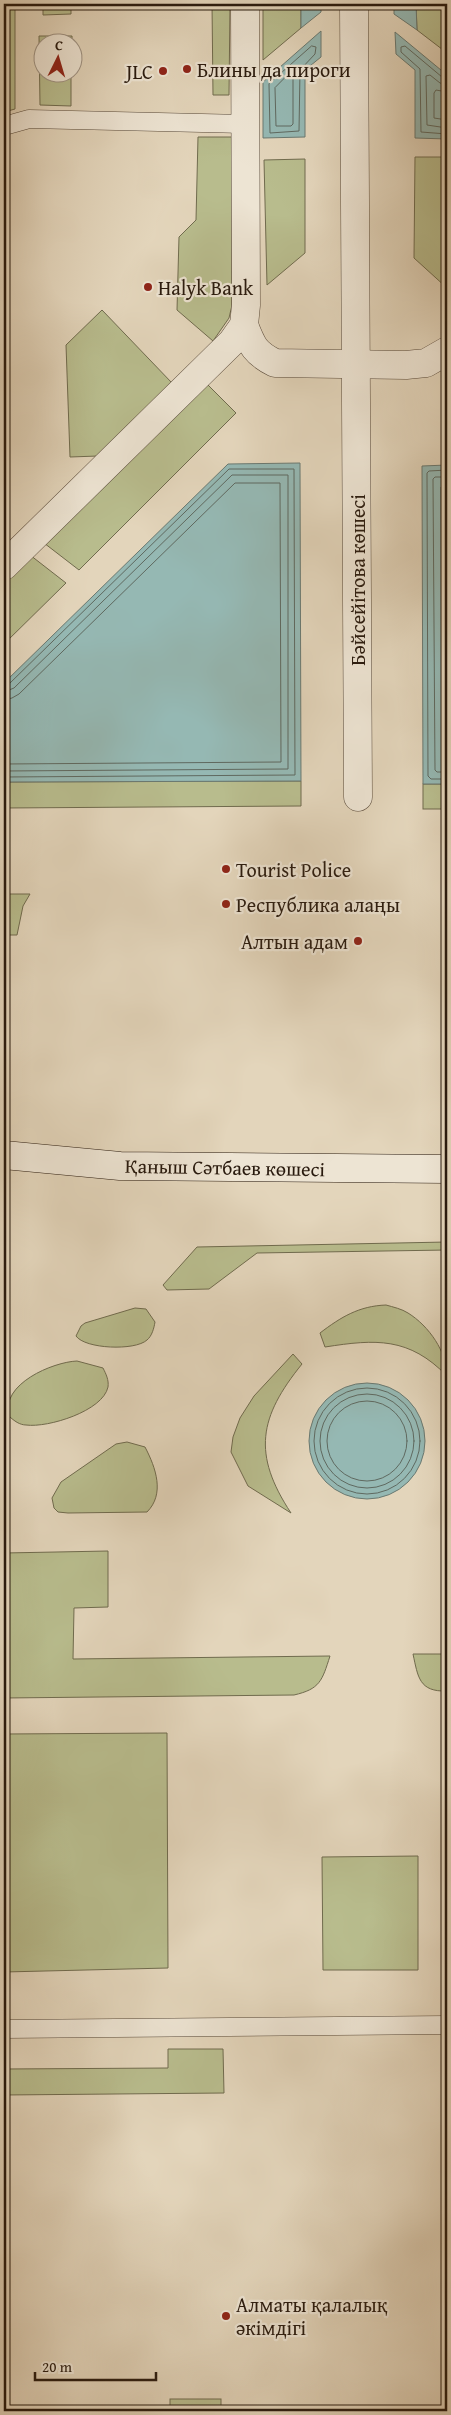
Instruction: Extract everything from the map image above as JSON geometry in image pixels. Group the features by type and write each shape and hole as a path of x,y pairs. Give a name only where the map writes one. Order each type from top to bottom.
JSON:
{"street":[{"path":"245,4 246,305 244,325 251,344 259,355 276,363 406,365 426,363 447,351"},
{"name":"Бәйсейітова көшесі","path":"354,4 358,797"},
{"path":"4,566 232,342 244,325"},
{"name":"Қаныш Сәтбаев көшесі","path":"4,1155 120,1166 447,1169"}],"lane":[{"path":"4,126 39,119 245,124"},
{"path":"4,2029 447,2025"}],"green space":[{"path":"4,4 15,4 15,109 4,112"},
{"path":"43,4 71,4 71,14 43,15"},
{"path":"212,4 230,4 229,95 213,95"},
{"path":"263,4 301,4 301,28 263,60"},
{"path":"416,4 447,4 447,53 417,30"},
{"path":"40,82 71,82 71,106 40,105"},
{"path":"198,137 232,137 232,305 229,318 213,341 177,310 179,237 196,220"},
{"path":"415,157 447,157 447,288 414,258"},
{"path":"305,159 305,253 267,285 264,160"},
{"path":"102,310 172,383 98,456 70,457 66,345"},
{"path":"207,384 236,413 79,570 44,543"},
{"path":"30,555 66,583 4,644 4,582"},
{"path":"301,781 301,806 4,808 4,782"},
{"path":"423,784 447,784 447,809 423,809"},
{"path":"4,894 30,894 23,906 17,935 4,935"},
{"path":"447,1242 447,1250 257,1253 209,1289 167,1290 163,1285 197,1247"},
{"path":"386,1305 408,1313 430,1332 444,1358 447,1376 433,1363 419,1354 391,1344 376,1342 325,1347 320,1333 328,1327 351,1313"},
{"path":"135,1308 146,1309 155,1322 150,1336 141,1344 122,1347 99,1346 89,1344 76,1336 81,1326 85,1323"},
{"path":"293,1354 302,1364 277,1401 269,1419 266,1436 266,1454 270,1472 291,1513 248,1486 231,1452 233,1437 240,1418 254,1396"},
{"path":"77,1361 103,1368 108,1379 108,1387 104,1396 96,1403 73,1416 47,1424 24,1425 9,1416 8,1404 12,1394 20,1385 43,1370 67,1362"},
{"path":"127,1442 145,1447 155,1472 157,1481 156,1497 153,1505 147,1512 68,1513 58,1512 54,1508 52,1498 61,1482 116,1444"},
{"path":"108,1551 108,1607 74,1608 73,1659 330,1656 319,1683 303,1693 294,1695 4,1698 4,1553"},
{"path":"413,1654 447,1654 447,1691 431,1689 421,1682 416,1670"},
{"path":"167,1733 168,1968 4,1972 4,1734"},
{"path":"418,1856 418,1970 323,1970 322,1857"},
{"path":"168,2049 223,2049 224,2093 4,2095 4,2069 168,2068"},
{"path":"170,2399 221,2399 221,2411 170,2411"}],"water":[{"path":"301,4 321,4 321,12 301,28"},
{"path":"394,4 416,4 417,30 394,14"},
{"path":"321,31 321,57 305,70 305,137 263,138 263,82"},
{"path":"395,32 447,75 447,139 415,138 415,70 396,54"},
{"path":"300,463 301,781 4,782 4,683 228,464"},
{"path":"447,465 447,784 423,784 422,466"},
{"path":"367,1383 389,1387 399,1392 408,1400 416,1409 421,1419 425,1441 421,1463 416,1473 408,1482 399,1490 389,1495 367,1499 345,1495 335,1490 326,1482 318,1473 313,1463 309,1441 313,1419 318,1409 326,1400 335,1392 345,1387"}],"place":[{"name":"Блины да пироги","path":"187,69"},
{"name":"JLC","path":"163,71"},
{"name":"Halyk Bank","path":"148,287"},
{"name":"Tourist Police","path":"226,869"},
{"name":"Республика алаңы","path":"226,904"},
{"name":"Алтын адам","path":"358,941"},
{"name":"Алматы қалалық әкімдігі","path":"226,2316"}]}
